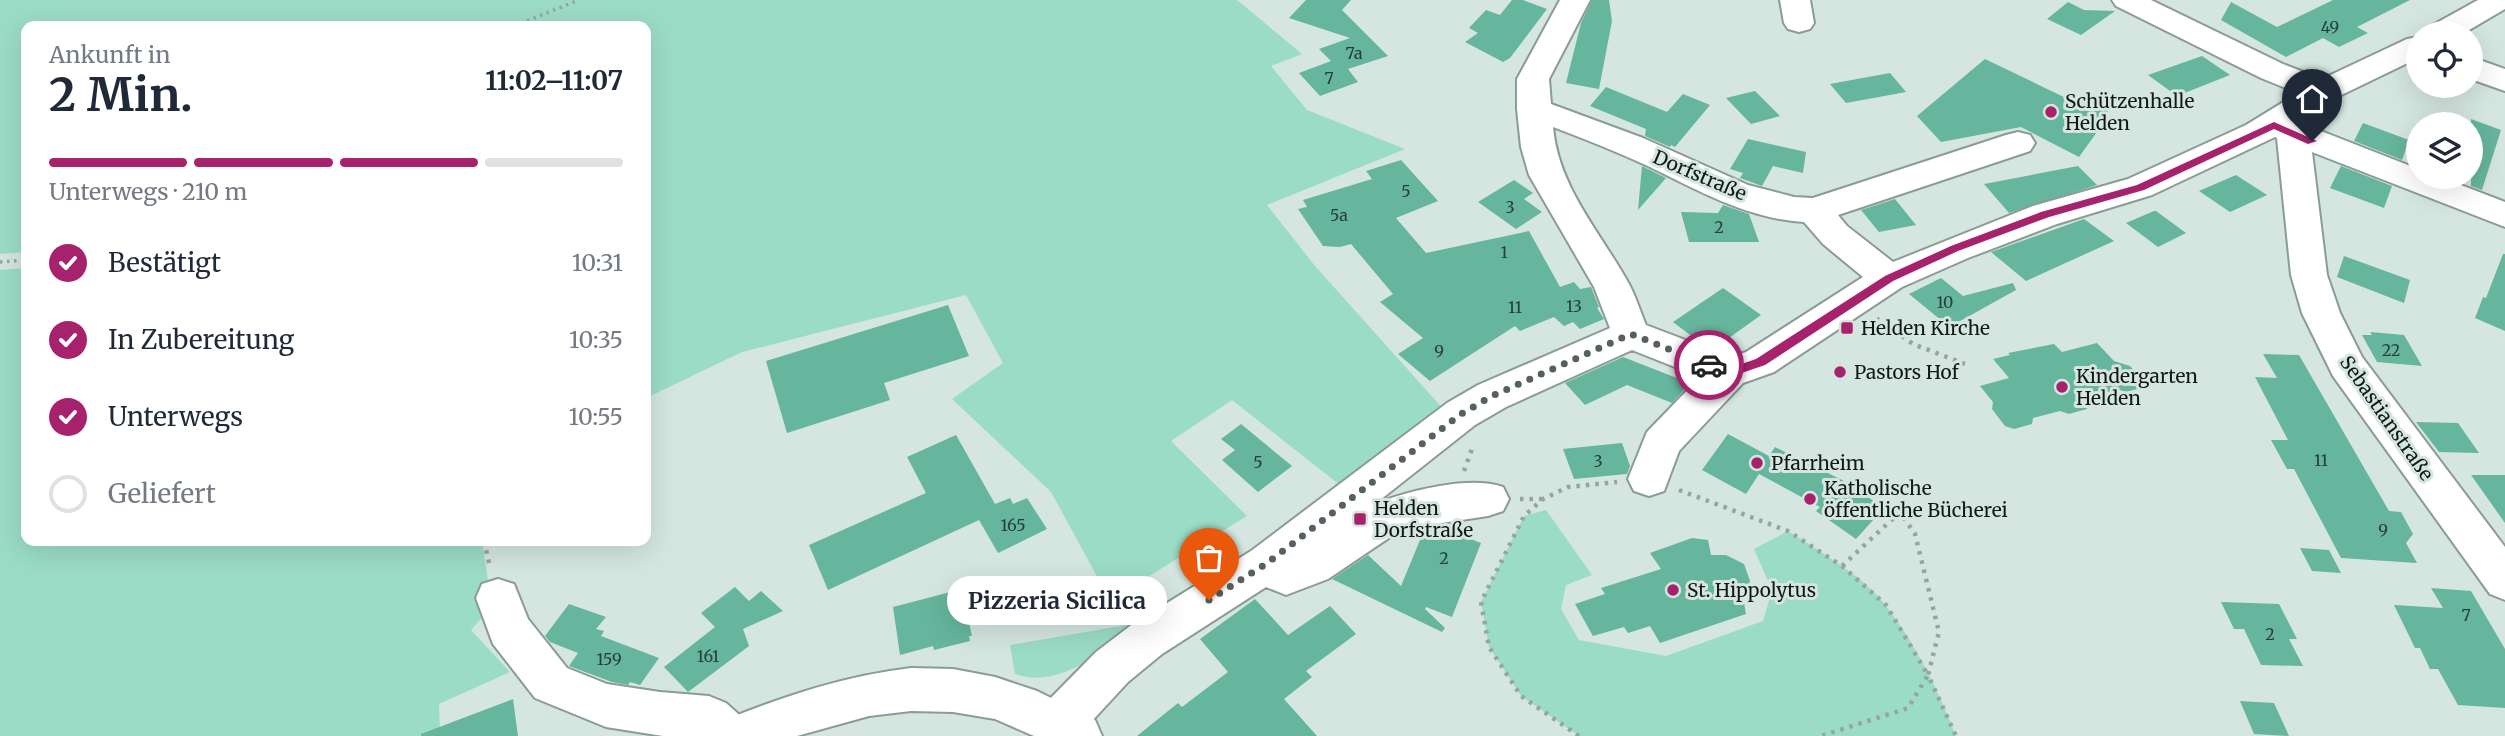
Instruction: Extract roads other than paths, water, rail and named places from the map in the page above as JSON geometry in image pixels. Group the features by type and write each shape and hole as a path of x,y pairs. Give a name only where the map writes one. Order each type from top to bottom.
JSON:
{"street":[{"path":"1575,0 1533,79 1538,148 1546,175 1612,287 1631,334"},
{"path":"2127,0 2322,92"},
{"path":"2463,21 2500,0"},
{"path":"1649,479 1661,443 1730,373 1760,362 1889,278 1955,248 2045,215 2140,187 2283,130 2322,92 2406,52"},
{"path":"2483,72 2505,80"},
{"name":"Dorfstraße","path":"1534,109 1616,139 1713,185 1790,210 1814,210"},
{"path":"2283,130 2505,215"},
{"name":"Sebastianstraße","path":"2283,130 2309,275 2321,313 2347,366 2505,581"},
{"path":"1889,278 1835,235 1814,210 2018,143"},
{"path":"742,736 822,704 898,688 961,691 995,696 1068,730 1112,667 1146,640 1266,564 1461,414 1492,396 1631,334 1730,373"},
{"path":"1266,564 1286,576 1305,572 1387,516 1469,501"},
{"path":"498,598 509,630 551,683 606,705 660,714 709,718 728,736"}],"place":[{"name":"Schützenhalle Helden","path":"2051,112"},
{"name":"Helden Kirche","path":"1847,328"},
{"name":"Pastors Hof","path":"1840,372"},
{"name":"Kindergarten Helden","path":"2062,387"},
{"name":"Pfarrheim","path":"1757,463"},
{"name":"Katholische öffentliche Bücherei","path":"1810,499"},
{"name":"Helden Dorfstraße","path":"1360,519"},
{"name":"St. Hippolytus","path":"1673,590"},
{"name":"Pizzeria Sicilica","path":"1209,600"}]}
